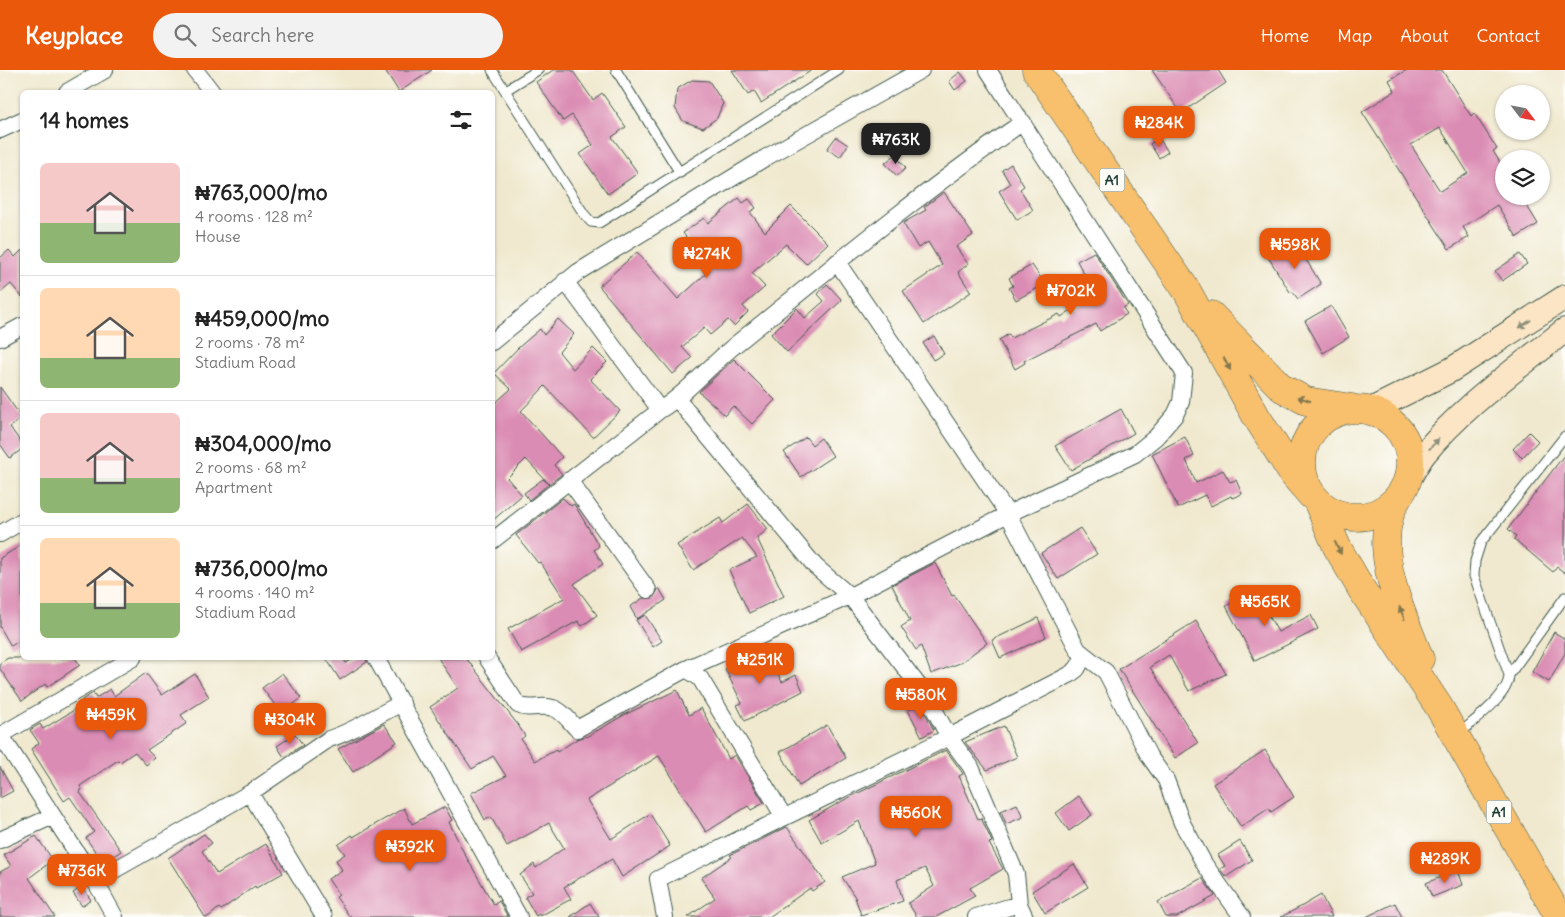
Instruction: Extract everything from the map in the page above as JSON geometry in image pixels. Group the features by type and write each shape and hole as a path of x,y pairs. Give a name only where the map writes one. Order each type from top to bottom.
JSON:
{"highway":[{"name":"A1","path":"1036,70 1187,291 1256,416 1292,472 1315,499 1337,547 1362,590 1439,707 1559,917"},
{"name":"A1","path":"1187,291 1282,388 1306,400 1361,409"},
{"path":"1361,409 1388,418 1400,431 1408,448 1410,466 1403,490 1388,506 1375,514 1345,517 1331,512 1315,499 1303,478 1301,458 1306,440 1317,424 1334,413 1361,409"},
{"name":"A1","path":"1403,490 1391,507 1387,518 1385,530 1388,563 1396,596 1439,707"}],"street":[{"path":"70,90 105,70"},
{"path":"195,70 210,90"},
{"path":"495,340 566,282 765,158 920,70"},
{"path":"488,660 518,705 524,708 552,707 560,711 577,729 686,669 850,596 1008,514 1135,454 1156,437 1175,416 1180,402 1184,373 988,70"},
{"path":"0,130 20,121"},
{"path":"495,539 676,399 737,342 952,171 1023,122"},
{"path":"837,262 1008,514 1078,650 1084,656 1096,662 1106,672 1149,756 1166,780 1182,823 1205,865 1242,917"},
{"path":"566,282 660,410"},
{"path":"1361,409 1451,370 1565,297"},
{"path":"0,338 20,327"},
{"path":"1403,490 1424,455 1444,433 1500,382 1565,330"},
{"path":"676,399 814,566 850,596 928,698 949,737 971,768 1012,865 1018,884 1022,910 976,917"},
{"path":"569,480 648,590"},
{"path":"0,534 20,523"},
{"path":"665,917 658,879 949,737 1070,675 1077,669 1084,656"},
{"path":"700,678 711,658"},
{"path":"115,917 95,881 0,734 130,660"},
{"path":"377,660 519,917"},
{"path":"686,669 700,678 784,817"},
{"path":"95,881 250,793 329,739 363,725 402,703"},
{"path":"250,793 324,917"},
{"path":"0,840 53,816"}],"lane":[{"path":"506,90 538,70"},
{"path":"616,70 680,173"},
{"path":"496,71 506,90 591,222 599,223 839,70"},
{"path":"1455,737 1504,693 1508,686 1509,675 1474,576 1475,561 1481,542 1565,436"},
{"path":"1509,675 1565,597"}],"building":[{"path":"385,70 432,70 402,90 398,90"},
{"path":"553,70 572,70 593,100 602,93 626,127 612,137 638,173 608,194 580,154 593,145 572,115 563,121 536,82"},
{"path":"732,70 812,70 761,103 754,91 748,95"},
{"path":"1152,70 1218,70 1226,83 1181,113"},
{"path":"1407,70 1442,70 1471,116 1474,113 1497,149 1493,151 1495,154 1495,205 1497,205 1463,227 1469,237 1449,249 1362,112 1395,91 1389,80","holes":["1440,128 1468,173 1440,191 1411,145"]},
{"path":"960,72 967,81 955,90 949,81"},
{"path":"692,80 709,81 723,103 717,118 703,128 683,121 675,108 677,89"},
{"path":"836,137 848,145 840,157 827,149"},
{"path":"1159,138 1168,152 1159,158 1150,144"},
{"path":"895,155 906,168 897,176 885,163"},
{"path":"1011,164 1024,186 1020,189 1033,210 1017,220 999,191 1010,184 1002,170"},
{"path":"944,192 973,235 956,247 968,264 958,272 971,292 924,324 903,291 942,265 928,242 918,248 903,223 926,210 924,207"},
{"path":"739,198 743,203 749,199 756,208 750,212 765,232 791,206 828,243 806,264 786,244 752,273 765,287 743,306 748,312 734,326 728,320 710,335 704,328 682,347 692,358 673,374 599,286 637,252 678,299 710,270 683,233 704,218 708,223"},
{"path":"1497,205 1526,205 1538,224 1517,237"},
{"path":"1294,240 1321,284 1298,299 1292,291 1290,292 1268,257"},
{"path":"9,250 15,257 20,252 20,295 11,284 0,293 0,258"},
{"path":"1094,252 1128,305 1123,308 1127,314 1100,331 1096,324 1024,361 1025,363 1015,369 999,340 1009,334 1011,338 1059,314 1061,317 1082,303 1080,300 1094,292 1077,261"},
{"path":"1520,254 1527,264 1502,281 1495,271"},
{"path":"1032,265 1045,284 1016,300 1009,288 1013,286 1009,278"},
{"path":"827,284 842,300 787,352 771,334 797,308 805,318 824,301 818,294"},
{"path":"1331,306 1349,337 1323,353 1305,321"},
{"path":"558,319 574,334 559,352 573,369 593,348 607,362 590,379 620,411 593,437 545,386 521,411 562,457 554,465 562,474 549,484 526,459 507,478 522,495 495,518 495,403 511,389 495,372 540,329 544,335"},
{"path":"934,336 944,354 933,360 923,343"},
{"path":"734,359 775,400 752,424 733,406 725,415 699,392"},
{"path":"0,387 20,415 20,420 10,427 20,441 20,450 10,458 0,444"},
{"path":"1121,409 1134,433 1071,470 1055,446"},
{"path":"1529,432 1538,441 1522,458 1513,449"},
{"path":"806,437 812,445 821,438 833,456 801,477 784,452"},
{"path":"1185,437 1194,456 1186,460 1196,483 1223,470 1230,482 1236,480 1242,494 1232,498 1231,496 1211,506 1205,495 1178,508 1152,454"},
{"path":"1565,454 1565,573 1557,567 1553,572 1514,539 1516,536 1508,529"},
{"path":"543,479 549,484 529,500 524,493"},
{"path":"563,498 571,506 574,504 599,546 594,550 603,564 574,584 597,615 582,626 578,621 521,652 508,629 564,598 540,562 538,563 516,535"},
{"path":"748,504 768,529 757,538 784,596 749,613 729,570 757,557 742,538 693,570 677,545 720,518 723,523"},
{"path":"1080,528 1097,554 1058,579 1041,553"},
{"path":"20,546 20,640 11,646 0,627 0,558"},
{"path":"935,563 952,596 954,595 987,643 960,663 931,674 921,646 916,650 901,627 910,621 892,585"},
{"path":"659,588 666,600 637,619 630,607 643,598 653,598"},
{"path":"1255,591 1278,632 1311,615 1318,629 1255,661 1226,606"},
{"path":"645,615 662,641 653,647 636,620"},
{"path":"1038,618 1046,637 1000,658 992,640"},
{"path":"1196,621 1226,674 1189,691 1169,655 1150,667 1198,743 1175,758 1119,669"},
{"path":"1554,632 1565,639 1565,653 1549,682 1532,672"},
{"path":"766,649 782,682 796,675 803,691 745,721 737,705 742,703 725,669"},
{"path":"8,658 20,658 20,660 76,660 80,665 47,687 45,684 22,701 0,669 0,663"},
{"path":"327,660 344,660 346,663 351,660 366,660 367,662 340,680"},
{"path":"439,660 468,660 518,725 525,736 521,739 535,761 556,750 557,752 577,739 588,736 624,715 677,690 689,715 701,708 729,759 735,755 764,803 751,810 748,806 706,832 659,756 587,800 611,839 650,814 670,846 622,877 612,859 564,887 571,899 540,916 539,914 536,916 525,897 532,893 520,875 534,864 536,868 564,848 549,823 507,846 491,817 485,820 471,793 506,776 493,756 472,769 430,707 458,688"},
{"path":"146,673 162,695 195,674 209,697 181,715 187,723 147,750 155,758 146,765 135,752 120,762 118,760 80,786 82,790 79,791 121,851 103,863 86,838 94,832 70,797 64,801 31,749 39,743 30,730 40,724 43,729 84,704 82,700 93,693 96,698 110,689 114,696"},
{"path":"282,673 301,698 282,714 262,688"},
{"path":"920,704 934,730 922,737 908,710"},
{"path":"384,724 397,742 353,772 338,749"},
{"path":"827,725 846,758 799,786 780,752"},
{"path":"1004,726 1017,757 987,770 965,742"},
{"path":"295,734 303,745 284,757 277,746"},
{"path":"946,750 963,774 959,776 978,819 981,818 992,842 989,843 1003,869 970,888 975,896 936,917 917,917 908,903 934,886 925,868 897,880 903,901 861,915 855,897 842,877 875,863 859,821 822,843 809,820 844,800"},
{"path":"1265,750 1294,797 1271,812 1269,808 1241,827 1213,784"},
{"path":"0,767 13,791 0,798"},
{"path":"1079,796 1092,815 1069,831 1056,813"},
{"path":"1017,804 1023,817 1006,824 1001,811"},
{"path":"445,807 452,820 449,822 464,853 494,905 499,901 508,917 350,917 336,897 339,895 328,879 342,870 336,860 345,854 338,845 352,835 353,837 404,808 412,824"},
{"path":"787,827 825,882 812,891 810,888 769,917 688,917 715,898 701,878 732,857 730,855"},
{"path":"204,834 212,843 202,851 217,874 266,844 283,873 256,888 255,886 221,910 219,908 208,917 205,917 168,858"},
{"path":"36,836 53,860 29,878 55,917 0,917 0,872 11,866 4,855"},
{"path":"1240,841 1252,860 1226,877 1220,869 1225,866 1218,855"},
{"path":"1074,864 1088,887 1045,913 1032,891"},
{"path":"1458,870 1463,885 1432,897 1426,883"},
{"path":"1202,878 1215,896 1177,917 1166,917 1158,902"},
{"path":"82,887 91,900 82,906 73,893"},
{"path":"1321,895 1332,917 1281,917 1304,905"},
{"path":"590,903 599,917 570,917"},
{"path":"1395,903 1402,917 1366,917"}]}
